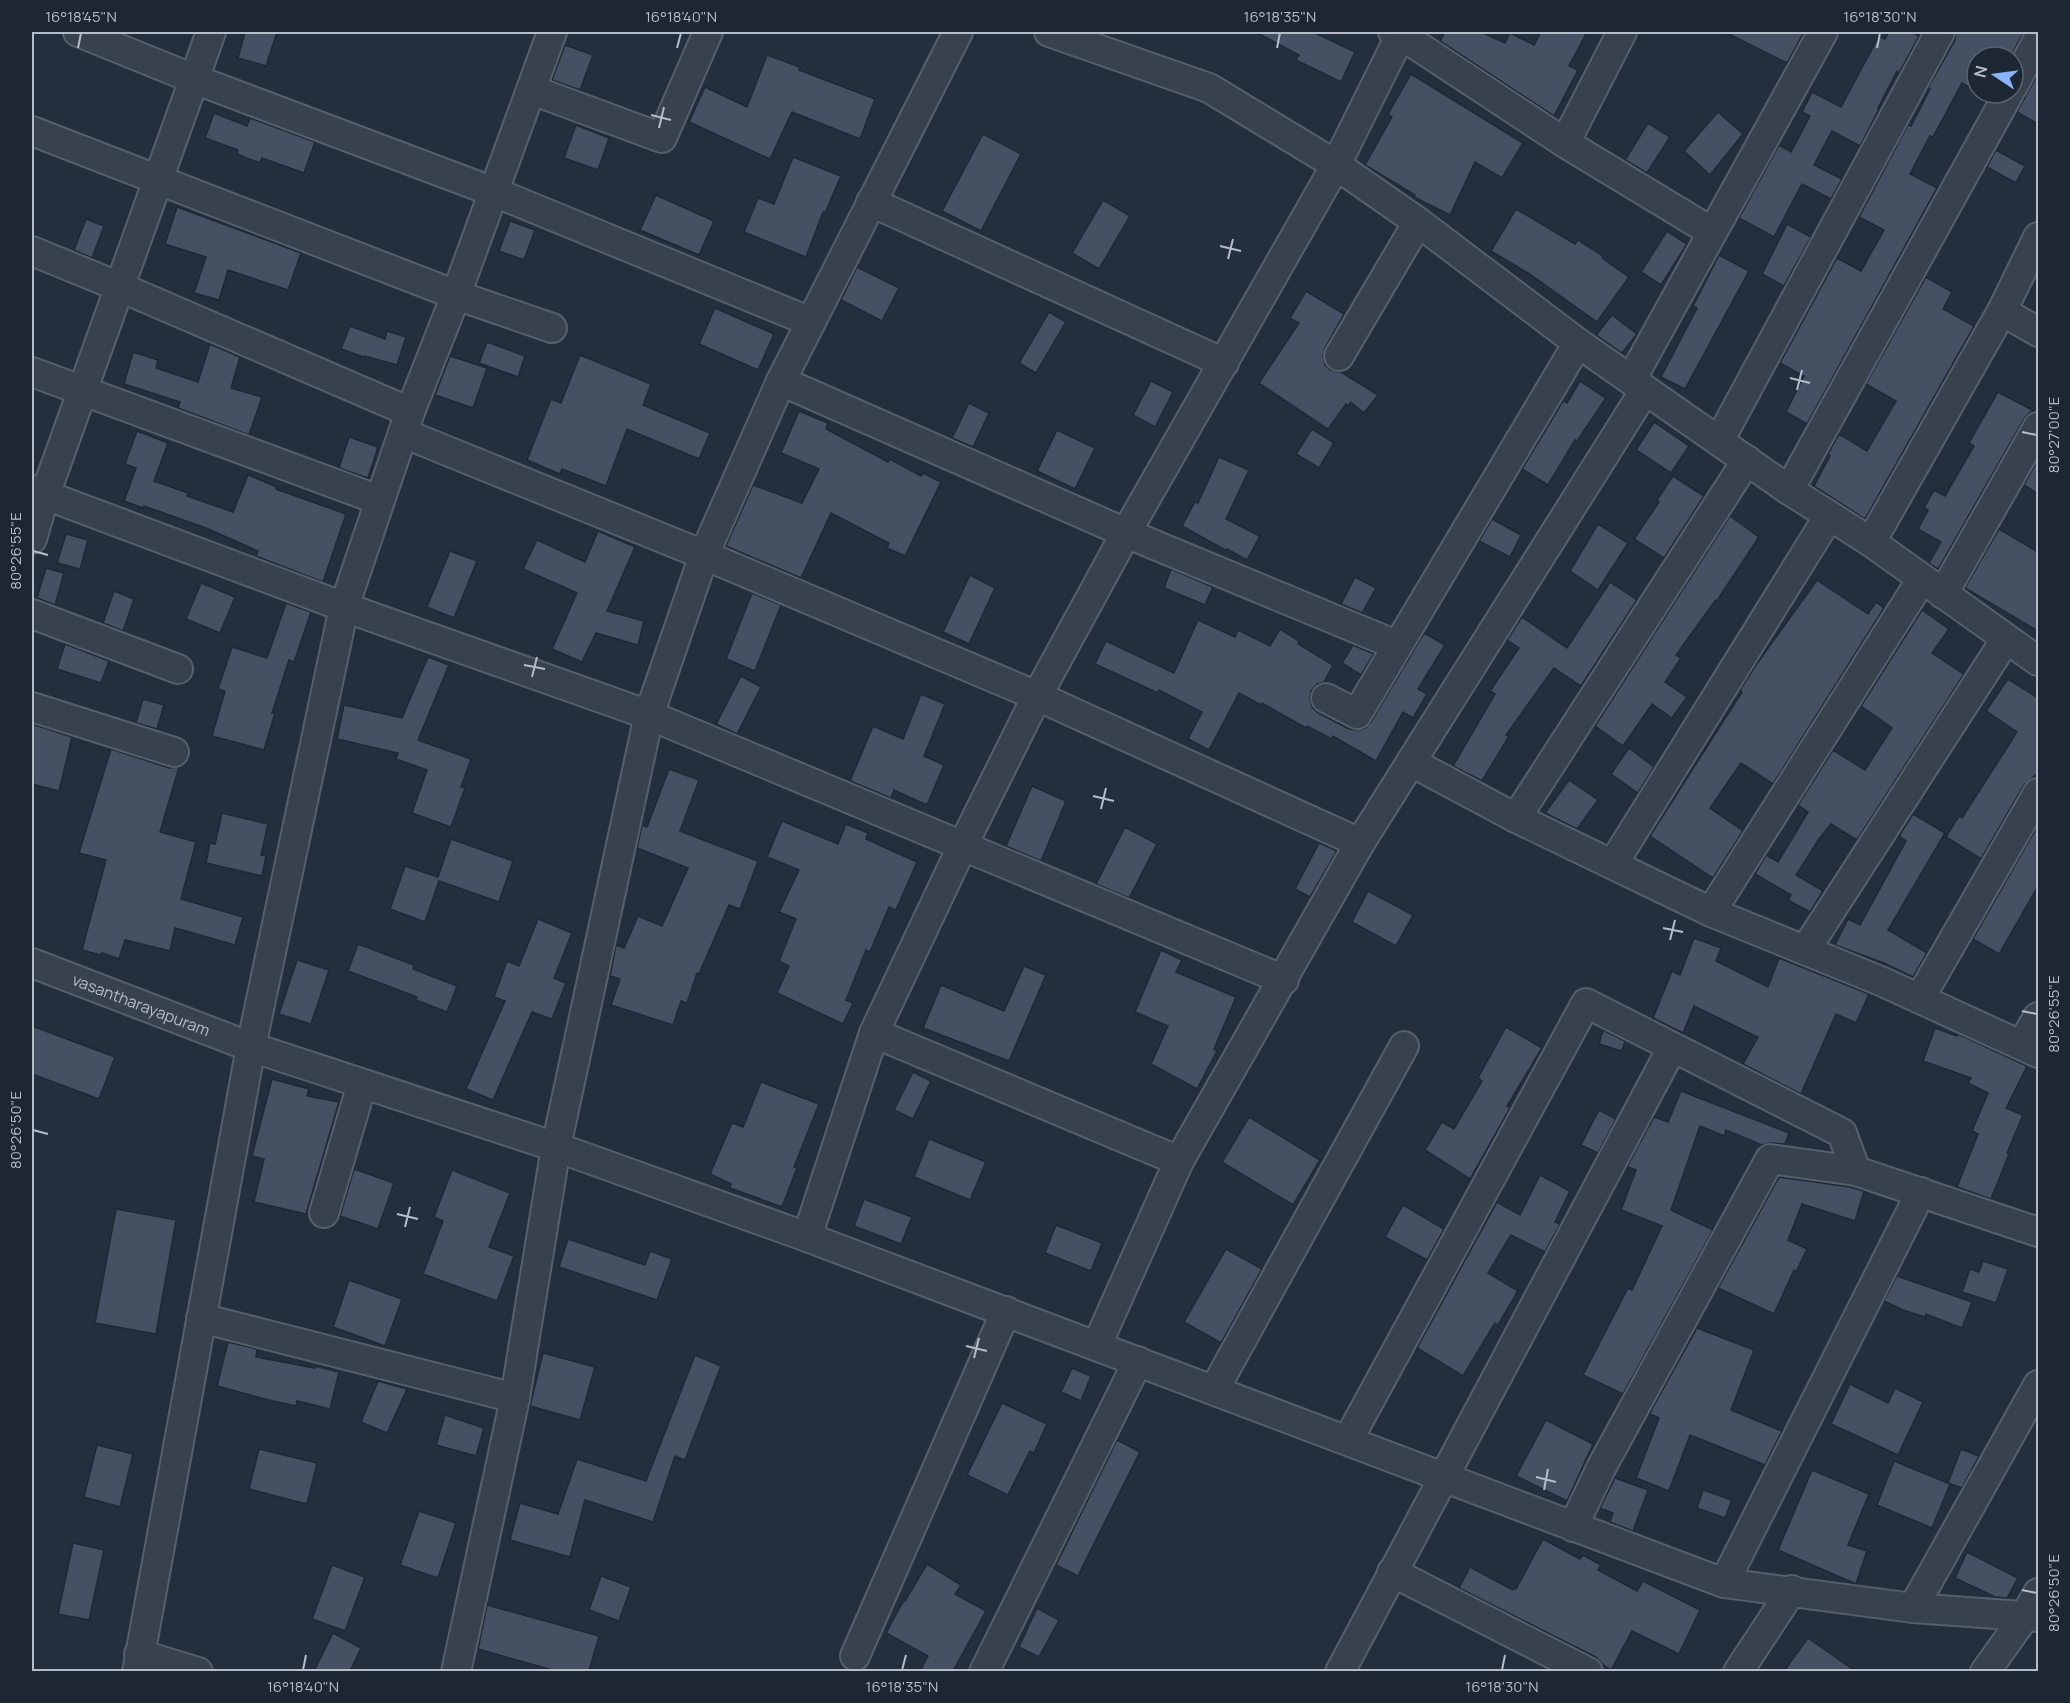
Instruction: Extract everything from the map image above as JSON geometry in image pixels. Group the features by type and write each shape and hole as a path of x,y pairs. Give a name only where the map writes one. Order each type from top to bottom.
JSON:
{"street":[{"path":"78,32 194,79 494,192 811,322"},
{"path":"32,539 38,492 82,392 211,32"},
{"path":"198,1671 138,1663 251,1047 344,606 407,422 552,32"},
{"path":"531,90 662,138 708,32"},
{"path":"456,1671 515,1398 556,1147 649,715 704,555 781,381 958,32"},
{"path":"1050,32 1209,88 1336,165 1418,222 1578,343 1789,490 1870,542 2038,661"},
{"path":"1566,143 1623,32"},
{"path":"1097,1345 1179,1161 1360,843 1638,385 1712,232 1823,32"},
{"path":"1719,441 1940,32"},
{"path":"807,1237 874,1033 962,847 1037,696 1126,533 1336,165 1399,33 1566,143 1712,232"},
{"path":"2025,64 2038,40"},
{"path":"1789,490 2002,105"},
{"path":"32,131 456,295 552,328"},
{"path":"872,202 1224,363"},
{"path":"1339,356 1418,222"},
{"path":"1870,542 2002,310 2038,237"},
{"path":"32,251 120,287 407,422 704,555 1037,696 1360,843"},
{"path":"2002,310 2038,332"},
{"path":"1326,698 1357,714 1396,645 1578,343"},
{"path":"32,372 380,500"},
{"path":"781,381 1126,533 1396,645"},
{"path":"1711,912 1933,587 2038,427"},
{"path":"1516,818 1747,460"},
{"path":"38,492 344,606 649,715 1284,980"},
{"path":"1612,864 1829,516"},
{"path":"32,614 178,669"},
{"path":"1806,950 2006,639"},
{"path":"32,706 174,752"},
{"path":"1411,762 1516,818 1711,912 1920,998 2030,1048 2038,1017"},
{"path":"1920,998 2038,793"},
{"name":"vasantharayapuram","path":"32,963 251,1047 556,1147 807,1237 1724,1583 1792,1590 1913,1608 2034,1609"},
{"path":"1347,1440 1586,1003 1842,1133 1856,1171"},
{"path":"874,1033 1179,1161"},
{"path":"1214,1390 1404,1046"},
{"path":"1340,1671 1672,1048"},
{"path":"324,1213 362,1084"},
{"path":"1573,1527 1601,1468 1770,1159 1856,1171 2038,1232"},
{"path":"1724,1583 1921,1192"},
{"path":"855,1656 1006,1311"},
{"path":"201,1318 515,1398"},
{"path":"984,1671 1138,1361"},
{"path":"1913,1608 2038,1385"},
{"path":"1392,1572 1588,1671"},
{"path":"1738,1671 1792,1590"},
{"path":"1985,1671 2034,1609"}],"building":[{"path":"245,32 277,32 266,66 238,58"},
{"path":"1256,32 1313,32 1355,52 1341,82 1296,60 1299,55"},
{"path":"1445,32 1481,32 1505,43 1510,33 1534,45 1541,32 1587,32 1569,66 1578,70 1554,116 1440,41"},
{"path":"1725,32 1804,32 1787,63"},
{"path":"1889,32 1911,32 1919,36 1899,73 1897,71 1860,146 1832,131 1814,165 1842,179 1831,199 1802,184 1774,237 1739,218 1779,145 1791,152 1810,116 1802,112 1812,92 1841,107 1879,36 1885,39"},
{"path":"1956,32 2024,32 2017,45 1965,45 1965,85 1962,83 1910,174 1937,188 1807,424 1786,412 1804,376 1780,363 1837,258 1861,271 1884,230 1859,217 1908,125 1911,126 1930,89 1928,88 1955,40"},
{"path":"565,45 593,55 580,90 552,80"},
{"path":"767,55 800,67 799,70 875,99 860,139 792,112 770,159 689,122 705,87 747,107"},
{"path":"1411,74 1523,143 1502,178 1475,162 1450,215 1414,197 1415,195 1365,165 1392,117 1388,114"},
{"path":"2038,74 2038,124 2017,112 2021,105 2025,105 2025,98"},
{"path":"1718,112 1743,134 1710,175 1684,151"},
{"path":"214,113 247,126 250,118 315,142 304,173 262,158 260,163 237,154 238,150 205,138"},
{"path":"1648,123 1670,137 1647,173 1625,160"},
{"path":"576,125 609,138 598,170 564,158"},
{"path":"983,134 1021,154 981,231 942,211"},
{"path":"1996,150 2025,166 2016,183 1987,167"},
{"path":"793,157 841,176 825,213 823,212 806,257 744,232 758,198 774,204"},
{"path":"656,195 714,221 699,255 640,230"},
{"path":"1103,200 1130,216 1099,269 1072,253"},
{"path":"177,207 301,253 288,290 228,270 219,300 194,293 206,257 165,244"},
{"path":"1516,209 1575,244 1578,240 1629,277 1597,322 1528,273 1491,251"},
{"path":"86,219 104,226 92,258 74,250"},
{"path":"510,221 535,230 524,260 499,251"},
{"path":"1787,224 1811,237 1784,286 1762,274"},
{"path":"1667,231 1687,244 1661,285 1641,272"},
{"path":"1719,255 1749,271 1685,389 1661,377 1697,308 1693,306"},
{"path":"857,267 899,288 882,321 841,300"},
{"path":"1926,277 1952,292 1943,309 1974,326 1865,519 1814,486 1839,434 1867,451 1896,401 1866,384"},
{"path":"1306,291 1344,314 1325,348 1323,356 1325,365 1378,395 1364,413 1351,402 1348,406 1346,404 1328,429 1259,383 1299,323 1290,318"},
{"path":"715,308 774,334 758,370 699,344"},
{"path":"1049,312 1066,322 1036,373 1019,363"},
{"path":"1612,315 1637,334 1622,353 1596,335"},
{"path":"350,326 385,339 387,331 406,337 397,365 341,349"},
{"path":"487,342 525,356 518,377 479,363"},
{"path":"210,344 240,357 231,388 262,397 249,435 178,408 180,402 124,384 133,352 158,360 156,368 198,382"},
{"path":"580,355 651,384 643,405 710,433 699,459 627,429 606,486 562,469 560,474 527,460 551,399 561,403"},
{"path":"450,356 487,368 473,408 435,395"},
{"path":"1151,381 1173,392 1155,427 1133,415"},
{"path":"1580,381 1606,398 1577,441 1575,440 1548,485 1522,469 1563,401 1567,403"},
{"path":"1998,392 2034,411 2024,419 1938,569 1929,563 1941,542 1918,529 1928,510 1924,508 1934,490 1945,496 1974,446 1969,443"},
{"path":"969,403 989,413 973,447 952,438"},
{"path":"799,411 828,423 826,429 888,462 890,459 921,476 923,473 941,482 905,556 887,548 889,543 831,513 801,578 726,546 753,485 802,503 819,469 781,453"},
{"path":"1654,422 1689,446 1671,473 1636,450"},
{"path":"1312,429 1334,443 1319,468 1296,454"},
{"path":"1057,430 1095,448 1075,489 1037,471"},
{"path":"137,431 168,443 154,481 188,493 187,496 233,512 248,475 277,487 276,489 346,514 323,582 256,556 258,551 206,528 124,501 136,468 125,464"},
{"path":"349,437 378,447 368,478 339,468"},
{"path":"1219,457 1249,470 1226,519 1260,536 1247,560 1182,526 1195,502 1198,503"},
{"path":"2038,459 2038,494 2024,485"},
{"path":"1673,476 1704,496 1664,558 1634,539"},
{"path":"1730,516 1759,537 1716,602 1676,655 1681,658 1665,682 1687,697 1672,718 1652,704 1623,746 1595,726"},
{"path":"1492,519 1521,535 1510,557 1479,541"},
{"path":"1598,524 1628,543 1598,590 1570,571"},
{"path":"1999,529 2038,552 2038,631 1965,588"},
{"path":"598,531 635,547 607,611 644,621 638,645 596,633 582,662 552,649 577,593 523,569 537,540 585,562"},
{"path":"66,534 88,540 80,569 57,563"},
{"path":"450,551 477,561 454,618 427,607"},
{"path":"46,568 64,573 55,605 37,598"},
{"path":"1171,569 1213,587 1205,605 1164,588"},
{"path":"970,575 995,588 969,644 943,632"},
{"path":"1355,577 1376,588 1362,613 1341,604"},
{"path":"1817,580 1868,614 1876,602 1884,608 1773,784 1741,763 1710,808 1743,831 1713,878 1650,836 1742,692 1740,690 1756,665"},
{"path":"1610,582 1637,600 1581,686 1554,668 1506,735 1509,736 1482,781 1453,766 1495,694 1490,691 1519,648 1507,640 1522,617 1567,648"},
{"path":"201,583 235,597 220,633 186,619"},
{"path":"114,591 134,599 123,631 103,623"},
{"path":"752,593 781,605 755,671 726,659"},
{"path":"286,603 311,612 294,662 289,660 272,713 275,713 264,750 212,736 225,691 218,689 232,647 267,658"},
{"path":"1922,610 1949,629 1932,653 1964,674 1857,840 1831,824 1819,839 1796,875 1823,891 1810,912 1788,900 1791,895 1755,874 1766,855 1778,862 1808,812 1798,805 1833,750 1865,770 1892,728 1861,706"},
{"path":"1198,620 1235,637 1238,630 1270,646 1280,629 1299,641 1298,644 1333,665 1324,682 1317,684 1311,691 1312,707 1318,713 1349,729 1357,730 1365,728 1371,722 1424,633 1445,645 1418,689 1427,694 1413,718 1403,712 1376,761 1333,736 1332,739 1307,726 1306,728 1239,693 1209,750 1188,739 1202,712 1159,690 1158,693 1095,664 1106,641 1174,673"},
{"path":"65,644 109,661 101,683 57,669"},
{"path":"1353,645 1374,654 1361,675 1342,663"},
{"path":"428,657 449,665 418,740 471,759 461,787 465,788 451,827 412,813 427,770 396,759 398,753 337,739 344,705 402,718"},
{"path":"741,676 761,687 737,734 716,724"},
{"path":"2008,679 2038,698 2038,773 2024,785 1981,859 1946,837 1959,816 1962,818 2017,732 1986,711"},
{"path":"921,694 945,704 924,756 944,765 927,805 894,790 891,798 850,781 873,726 903,739"},
{"path":"143,699 164,705 157,729 136,723"},
{"path":"32,724 72,737 59,791 32,784"},
{"path":"1629,748 1654,767 1638,793 1611,774"},
{"path":"111,749 169,768 179,767 160,832 196,842 181,899 243,917 235,945 175,928 170,951 125,940 119,959 102,953 101,955 82,950 106,860 79,853"},
{"path":"669,769 699,780 680,831 758,861 740,909 729,905 699,974 697,973 687,1003 681,1001 673,1025 611,1005 620,979 610,976 616,945 624,948 638,916 662,926 688,868 637,848 642,825 647,827"},
{"path":"1569,780 1598,800 1577,829 1545,813"},
{"path":"1032,786 1066,801 1041,861 1006,846"},
{"path":"222,813 268,824 261,855 266,856 262,876 206,863 210,843 215,844"},
{"path":"1913,814 1945,833 1888,930 1927,953 1913,977 1884,963 1835,945 1848,919 1860,925 1906,841 1899,836"},
{"path":"782,821 838,844 846,824 868,833 866,839 917,862 896,910 889,907 870,952 866,950 846,1000 853,1003 843,1024 777,993 789,966 779,961 796,919 779,912 799,870 767,857"},
{"path":"2038,825 2038,886 1999,954 1973,939"},
{"path":"1125,827 1157,844 1129,898 1096,884"},
{"path":"451,839 513,861 499,902 439,881 425,922 390,909 405,866 438,877"},
{"path":"1319,843 1337,851 1310,897 1295,889"},
{"path":"1368,891 1413,915 1396,946 1352,922"},
{"path":"538,919 572,933 554,978 566,983 552,1019 532,1012 493,1100 466,1089 505,1001 494,997 507,961 519,966"},
{"path":"1694,938 1721,948 1716,961 1768,987 1779,958 1869,994 1856,1023 1836,1014 1801,1094 1743,1064 1758,1037 1694,1006 1683,1033 1653,1018 1672,971 1680,975"},
{"path":"358,944 414,965 413,969 457,986 447,1012 416,1000 417,997 348,971"},
{"path":"1161,950 1182,960 1176,972 1236,997 1214,1049 1217,1051 1197,1089 1151,1064 1168,1026 1135,1012"},
{"path":"297,960 329,970 311,1024 279,1014"},
{"path":"1024,966 1046,975 1009,1061 923,1028 941,985 1004,1011"},
{"path":"32,1026 115,1057 99,1099 32,1074"},
{"path":"1506,1027 1542,1048 1507,1106 1510,1108 1470,1179 1425,1150 1442,1122 1454,1129 1482,1081 1478,1078"},
{"path":"1935,1028 1957,1036 1958,1034 2027,1066 2006,1108 2023,1115 1991,1199 1957,1187 1978,1134 1972,1131 1988,1093 1968,1083 1971,1078 1923,1061"},
{"path":"1603,1030 1625,1041 1622,1051 1599,1044"},
{"path":"913,1072 931,1081 913,1119 894,1110"},
{"path":"272,1079 309,1089 307,1096 339,1102 306,1214 254,1202 264,1159 252,1156"},
{"path":"761,1082 819,1104 794,1167 797,1168 782,1207 730,1188 731,1184 710,1174 732,1123 743,1127"},
{"path":"1681,1091 1789,1133 1785,1144 1762,1145 1726,1130 1724,1136 1700,1126 1671,1210 1713,1230 1623,1394 1583,1375 1628,1288 1632,1290 1662,1226 1621,1210 1636,1170 1627,1167 1654,1117 1668,1122"},
{"path":"1599,1110 1616,1119 1598,1153 1581,1145"},
{"path":"1249,1117 1320,1160 1293,1205 1222,1162"},
{"path":"929,1139 986,1162 970,1200 914,1177"},
{"path":"354,1169 394,1183 378,1229 340,1216"},
{"path":"452,1170 510,1193 489,1247 514,1256 497,1301 423,1274 443,1221 434,1217"},
{"path":"1540,1175 1570,1191 1555,1222 1560,1224 1545,1252 1511,1235 1488,1273 1518,1291 1498,1325 1495,1323 1463,1376 1417,1348 1497,1202 1520,1215"},
{"path":"1779,1177 1864,1191 1855,1221 1802,1204 1788,1240 1807,1249 1796,1272 1794,1270 1774,1314 1718,1288"},
{"path":"864,1199 912,1217 901,1244 854,1226"},
{"path":"1403,1205 1444,1229 1427,1260 1385,1237"},
{"path":"116,1209 176,1220 156,1334 95,1323"},
{"path":"1056,1225 1102,1243 1091,1271 1045,1253"},
{"path":"568,1239 645,1265 650,1251 672,1259 657,1300 559,1267"},
{"path":"1226,1249 1262,1269 1221,1343 1184,1322"},
{"path":"1983,1261 2008,1269 1996,1303 1962,1292 1970,1269 1979,1272"},
{"path":"1897,1276 1972,1302 1962,1328 1926,1314 1925,1317 1903,1310 1884,1301"},
{"path":"349,1280 402,1299 385,1346 333,1327"},
{"path":"1697,1328 1754,1350 1731,1410 1782,1431 1765,1465 1690,1435 1669,1491 1636,1478 1659,1418 1650,1414 1652,1409"},
{"path":"228,1342 257,1349 256,1357 339,1372 330,1409 297,1401 296,1406 217,1386"},
{"path":"543,1353 595,1367 580,1420 530,1406"},
{"path":"695,1355 721,1366 685,1460 675,1456 653,1522 585,1500 570,1557 510,1540 520,1503 558,1514 577,1459 646,1481"},
{"path":"1072,1368 1091,1376 1081,1401 1061,1392"},
{"path":"378,1381 407,1389 387,1433 361,1422"},
{"path":"1850,1384 1888,1403 1895,1388 1923,1402 1898,1455 1831,1424"},
{"path":"1002,1403 1047,1424 1034,1453 1030,1451 1008,1495 967,1475"},
{"path":"445,1415 484,1428 476,1456 436,1445"},
{"path":"1546,1420 1593,1444 1567,1501 1516,1476"},
{"path":"1117,1440 1140,1452 1078,1576 1056,1565"},
{"path":"97,1445 133,1454 120,1507 84,1497"},
{"path":"259,1449 317,1463 307,1504 249,1489"},
{"path":"1961,1449 1979,1456 1962,1488 1948,1483"},
{"path":"1894,1461 1950,1484 1932,1528 1877,1505"},
{"path":"1812,1470 1869,1494 1848,1545 1867,1551 1856,1584 1778,1550"},
{"path":"1615,1478 1648,1490 1633,1531 1610,1522 1613,1513 1600,1508"},
{"path":"1703,1490 1732,1500 1725,1518 1697,1508"},
{"path":"419,1511 456,1523 438,1578 400,1565"},
{"path":"1543,1539 1580,1559 1583,1555 1601,1565 1598,1570 1637,1591 1643,1581 1700,1610 1679,1654 1632,1631 1611,1670 1596,1657 1459,1588 1470,1567 1513,1590 1516,1589"},
{"path":"73,1543 104,1550 89,1620 58,1614"},
{"path":"1967,1552 2018,1578 2007,1598 1995,1597 1955,1578"},
{"path":"927,1564 961,1585 955,1594 986,1611 953,1671 920,1671 928,1656 886,1633"},
{"path":"332,1565 365,1577 345,1631 312,1619"},
{"path":"601,1576 631,1587 619,1621 589,1610"},
{"path":"487,1605 599,1636 589,1671 556,1671 478,1649"},
{"path":"1037,1608 1059,1620 1039,1657 1019,1647"},
{"path":"333,1633 361,1648 350,1671 314,1671"},
{"path":"1808,1638 1855,1671 1784,1671"}]}
